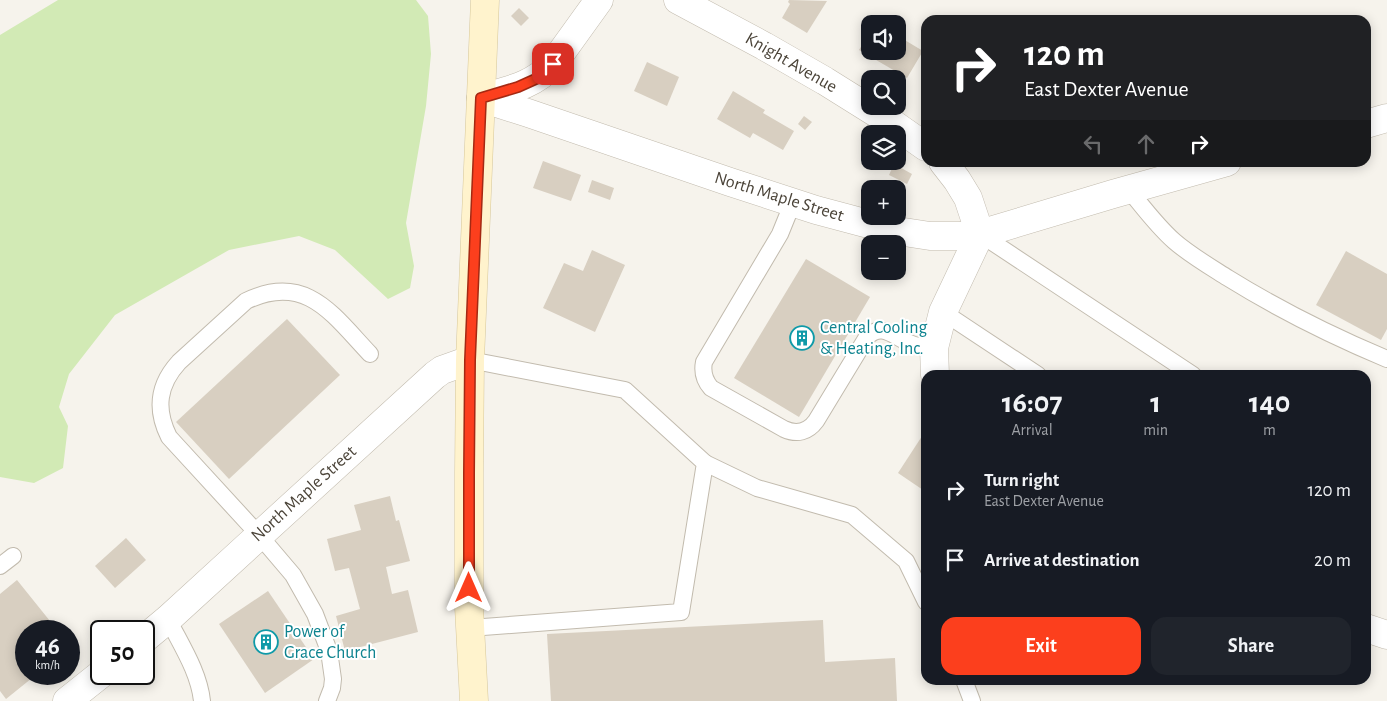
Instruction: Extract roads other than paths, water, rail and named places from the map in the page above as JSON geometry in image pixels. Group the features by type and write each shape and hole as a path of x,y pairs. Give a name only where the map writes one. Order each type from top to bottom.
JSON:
{"main road":[{"path":"474,701 470,628 470,360 485,0"}],"street":[{"path":"481,98 518,87 538,78 553,64 599,0"},
{"name":"Knight Avenue","path":"678,0 825,81 921,143"},
{"name":"North Maple Street","path":"481,98 816,210 904,233 930,236 980,234 1210,167"},
{"path":"1371,123 1387,118"},
{"path":"935,370 934,348 943,312 980,234 968,198 947,167"},
{"name":"North Maple Street","path":"155,630 437,373 470,360"},
{"path":"1371,629 1387,634"},
{"path":"66,701 90,682"}],"lane":[{"path":"1129,190 1163,230 1207,265 1256,295 1325,331 1387,359"},
{"path":"793,202 780,234 704,362 702,371 705,380 711,388 784,429 802,432 810,428 816,421 871,333 883,330 918,346 934,348"},
{"path":"980,234 1185,370"},
{"path":"327,701 332,688 332,671 329,651 315,614 293,575 169,437 160,415 161,392 171,371 179,362 241,305 258,295 271,292 297,293 321,304 331,312 370,354"},
{"path":"943,312 1030,370"},
{"path":"470,360 625,390 705,463 757,488 852,516 906,561 921,592"},
{"path":"470,628 681,612 705,463"},
{"path":"168,619 197,678 202,701"},
{"path":"966,685 972,701"}],"place":[{"name":"Central Cooling & Heating, Inc.","path":"802,338"},
{"name":"Power of Grace Church","path":"266,642"}]}
